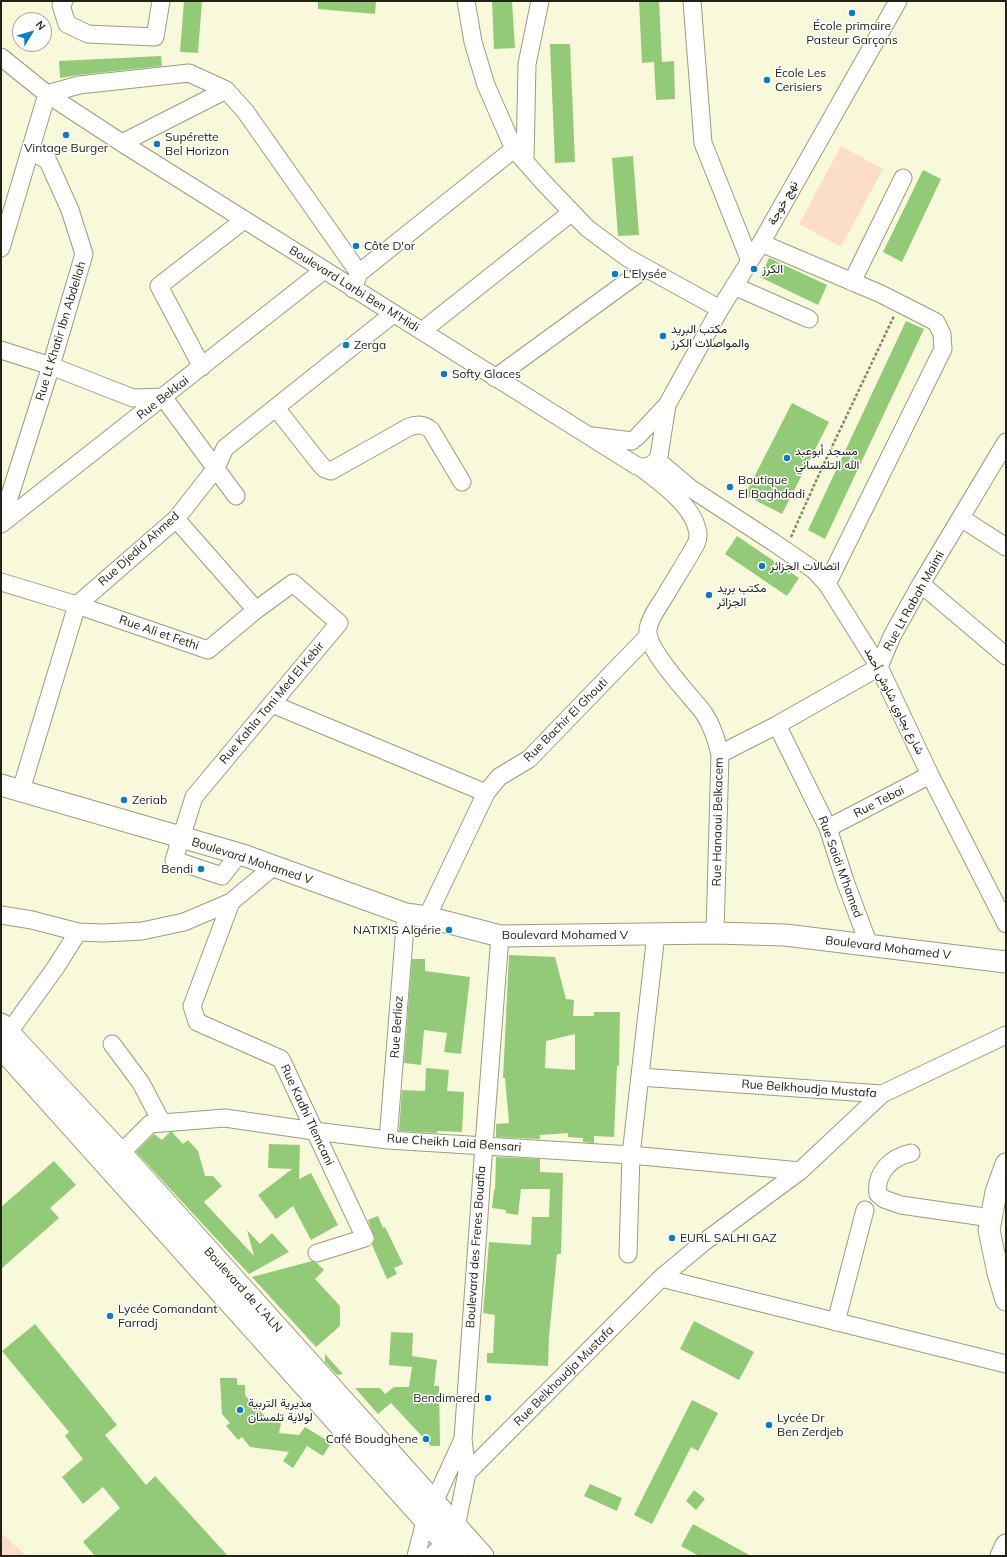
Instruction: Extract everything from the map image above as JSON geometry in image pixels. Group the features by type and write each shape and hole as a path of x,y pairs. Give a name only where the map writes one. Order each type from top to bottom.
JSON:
{"main road":[{"name":"Boulevard Mohamed V","path":"11,788 238,854 406,914 426,917 500,936 716,933 785,936 1006,962"},
{"name":"Boulevard de L'ALN","path":"3,1037 120,1153 435,1503 447,1545"},
{"name":"Boulevard de L'ALN","path":"3,1037 425,1522 447,1545 483,1556"},
{"path":"1006,1164 996,1192 990,1230 998,1273 1006,1300"},
{"path":"1001,1556 1006,1545"}],"street":[{"path":"64,1 61,5 66,24 88,34 155,37 161,1"},
{"path":"466,1 473,42 486,85 520,155 587,228 626,257 720,308"},
{"path":"353,289 359,273 520,155 526,64 540,1"},
{"path":"692,1 703,143 750,261"},
{"name":"نهج خوجة","path":"634,439 666,405 720,308 761,243 898,1"},
{"name":"Boulevard Larbi Ben M'Hidi","path":"4,60 47,94 122,143 495,378 637,465 663,485 687,510 697,527 698,535 696,544 653,616 648,629 648,636"},
{"path":"2,243 47,94 79,85 189,73 226,90 245,111 359,273"},
{"path":"122,143 226,90"},
{"name":"Rue Lt Khatir Ibn Abdellah","path":"1,523 51,366 84,254 70,210 48,161 30,150"},
{"path":"852,282 904,178"},
{"path":"422,331 572,212"},
{"path":"202,367 159,286 244,220"},
{"path":"761,243 900,303 936,322 942,334 943,349 827,584"},
{"path":"495,378 646,268"},
{"name":"Rue Bekkai","path":"1,523 163,398 324,270"},
{"path":"734,286 809,319"},
{"name":"Rue Djedid Ahmed","path":"77,604 176,518 216,468 225,448 393,314"},
{"path":"1,350 51,366 133,398 163,398 236,496"},
{"name":"نهج خوجة","path":"658,456 666,405"},
{"path":"276,408 325,469 331,471 409,427 424,425 431,430 462,482"},
{"path":"585,434 634,439 644,436 652,438 658,446 658,456 650,466 637,465 628,456 628,450 634,439"},
{"name":"Rue Lt Rabah Maimi","path":"880,667 892,636 921,584 1006,442"},
{"name":"شارع بجاوي شاوش أحمد","path":"658,456 690,488 786,550 814,570 827,584 880,667 930,775 1006,924"},
{"path":"176,518 256,610"},
{"path":"961,518 1006,547"},
{"path":"1,582 77,604 11,788"},
{"name":"Rue Ali et Fethi","path":"77,604 208,650 256,610 293,583"},
{"name":"Rue Kahla Tani Med El Kebir","path":"182,838 194,797 339,623 293,583"},
{"path":"921,584 1006,656"},
{"name":"Rue Hanaoui Belkacem","path":"648,636 669,671 711,725 720,754 716,933"},
{"name":"Rue Bachir El Ghouti","path":"426,917 486,793 499,777 529,759 648,636"},
{"path":"720,754 777,725 880,667"},
{"path":"272,704 486,793"},
{"name":"Rue Saidi M'hamed","path":"777,725 828,828 845,881 869,945"},
{"name":"Rue Tebai","path":"828,828 930,775"},
{"path":"1,915 32,920 78,932 104,933 142,931 184,922 231,902 273,866"},
{"name":"Rue Kadhi Tlemcani","path":"231,902 192,1006 197,1022 282,1059 314,1131 365,1238 317,1253"},
{"name":"Rue Berlioz","path":"388,1140 406,914"},
{"path":"3,1037 56,968 78,932"},
{"path":"628,1254 631,1155 656,934"},
{"name":"Boulevard des Freres Bouafia","path":"463,1439 500,936"},
{"path":"882,1094 1006,1035"},
{"path":"112,1044 141,1083 162,1123"},
{"name":"Rue Belkhoudja Mustafa","path":"640,1077 882,1094"},
{"name":"Rue Belkhoudja Mustafa","path":"468,1473 661,1278 704,1242 800,1171 882,1094"},
{"name":"Rue Cheikh Laid Bensari","path":"120,1153 150,1124 225,1118 388,1140 631,1155 800,1171"},
{"path":"911,1153 900,1155 887,1165 880,1176 877,1187 878,1194 884,1199 901,1205 991,1218"},
{"path":"836,1322 866,1210"},
{"path":"661,1278 1006,1364"},
{"path":"416,1556 425,1522 463,1439"},
{"path":"447,1545 468,1473 463,1439"}],"path":[{"path":"786,550 820,472 900,303"}],"shaded area":[{"path":"841,146 883,169 841,247 799,224"},
{"path":"1,1533 27,1556 1,1556"}],"building":[{"path":"184,1 202,1 198,53 180,52"},
{"path":"318,1 376,1 375,14 318,9"},
{"path":"492,1 512,1 515,48 494,49"},
{"path":"639,1 659,1 662,62 674,61 675,99 656,100 654,62 642,63"},
{"path":"550,44 570,44 575,162 555,163"},
{"path":"161,56 162,66 60,78 59,61"},
{"path":"633,156 639,235 618,236 612,158"},
{"path":"923,170 941,179 902,262 883,252"},
{"path":"769,258 827,285 818,305 760,277"},
{"path":"906,321 924,329 825,539 808,530"},
{"name":"مسجد أبوعبد الله التلمساني","path":"792,403 829,422 782,514 745,495"},
{"name":"اتصالات الجزائر","path":"737,536 799,578 787,596 725,554"},
{"path":"509,955 555,957 566,999 574,1000 573,1016 594,1016 594,1012 620,1012 619,1066 617,1066 614,1137 594,1136 594,1143 583,1142 583,1138 568,1137 568,1133 540,1135 540,1139 496,1137 496,1124 509,1123 505,1078 503,1078","holes":["575,1034 575,1070 545,1068 546,1041"]},
{"path":"412,959 425,959 425,971 470,977 461,1054 444,1052 447,1033 424,1030 421,1065 404,1063"},
{"path":"426,1068 449,1070 447,1091 464,1092 462,1132 437,1131 437,1133 399,1131 402,1090 425,1091"},
{"path":"170,1132 172,1132 183,1144 188,1140 198,1151 205,1176 213,1176 222,1186 204,1202 254,1256 247,1230 260,1244 272,1233 289,1252 249,1274 136,1152 154,1134 162,1140"},
{"path":"269,1144 300,1145 299,1179 311,1173 338,1225 311,1240 293,1206 276,1219 258,1195 292,1169 268,1168"},
{"path":"496,1157 540,1159 540,1172 563,1173 561,1254 557,1254 549,1337 548,1366 487,1363 487,1353 493,1353 495,1315 483,1313 489,1242 531,1245 532,1217 549,1217 550,1189 521,1189 518,1215 506,1213 506,1210 492,1208 495,1190"},
{"path":"54,1161 76,1185 50,1208 59,1218 1,1269 1,1207"},
{"path":"378,1216 403,1264 394,1268 397,1274 387,1279 372,1245 375,1239 368,1220"},
{"path":"312,1261 317,1263 324,1270 315,1279 340,1306 340,1326 316,1347 252,1277"},
{"path":"694,1321 754,1352 739,1380 680,1349"},
{"path":"35,1324 117,1425 105,1435 146,1485 155,1476 228,1556 95,1556 83,1542 120,1508 103,1487 83,1504 62,1477 83,1459 65,1436 69,1432 2,1351"},
{"path":"391,1332 413,1333 412,1356 437,1360 434,1386 439,1386 440,1446 431,1446 391,1403 378,1414 355,1388 380,1388 385,1394 394,1387 409,1387 412,1367 389,1365"},
{"path":"325,1354 343,1374 337,1375 325,1362"},
{"name":"مديرية التربية لولاية تلمسان","path":"220,1378 237,1378 237,1385 245,1385 245,1395 270,1422 281,1423 279,1433 299,1435 305,1427 331,1443 323,1456 307,1446 293,1468 283,1461 289,1452 250,1447 242,1437 238,1440 226,1426 230,1423 222,1414"},
{"path":"692,1400 718,1413 698,1451 691,1447 652,1524 634,1515"},
{"path":"590,1484 622,1498 617,1511 584,1496"},
{"path":"694,1490 705,1499 696,1510 686,1501"},
{"path":"693,1524 751,1556 699,1556 681,1546"}],"place":[{"name":"École primaire Pasteur Garçons","path":"852,13"},
{"name":"École Les Cerisiers","path":"767,80"},
{"name":"Vintage Burger","path":"66,135"},
{"name":"Supérette Bel Horizon","path":"157,144"},
{"name":"Côte D'or","path":"356,246"},
{"name":"الكرز","path":"754,269"},
{"name":"L’Elysée","path":"615,274"},
{"name":"مكتب البريد والمواصلات الكرز","path":"663,336"},
{"name":"Zerga","path":"346,345"},
{"name":"Softy Glaces","path":"444,374"},
{"name":"مسجد أبوعبد الله التلمساني","path":"787,458"},
{"name":"Boutique El Baghdadi","path":"730,487"},
{"name":"اتصالات الجزائر","path":"762,566"},
{"name":"مكتب بريد الجزائر","path":"709,595"},
{"name":"Zeriab","path":"124,800"},
{"name":"Bendi","path":"201,869"},
{"name":"NATIXIS Algérie","path":"449,930"},
{"name":"EURL SALHI GAZ","path":"672,1238"},
{"name":"Lycée Comandant Farradj","path":"110,1316"},
{"name":"Bendimered","path":"488,1398"},
{"name":"مديرية التربية لولاية تلمسان","path":"240,1410"},
{"name":"Lycée Dr Ben Zerdjeb","path":"769,1425"},
{"name":"Café Boudghene","path":"426,1439"}]}
